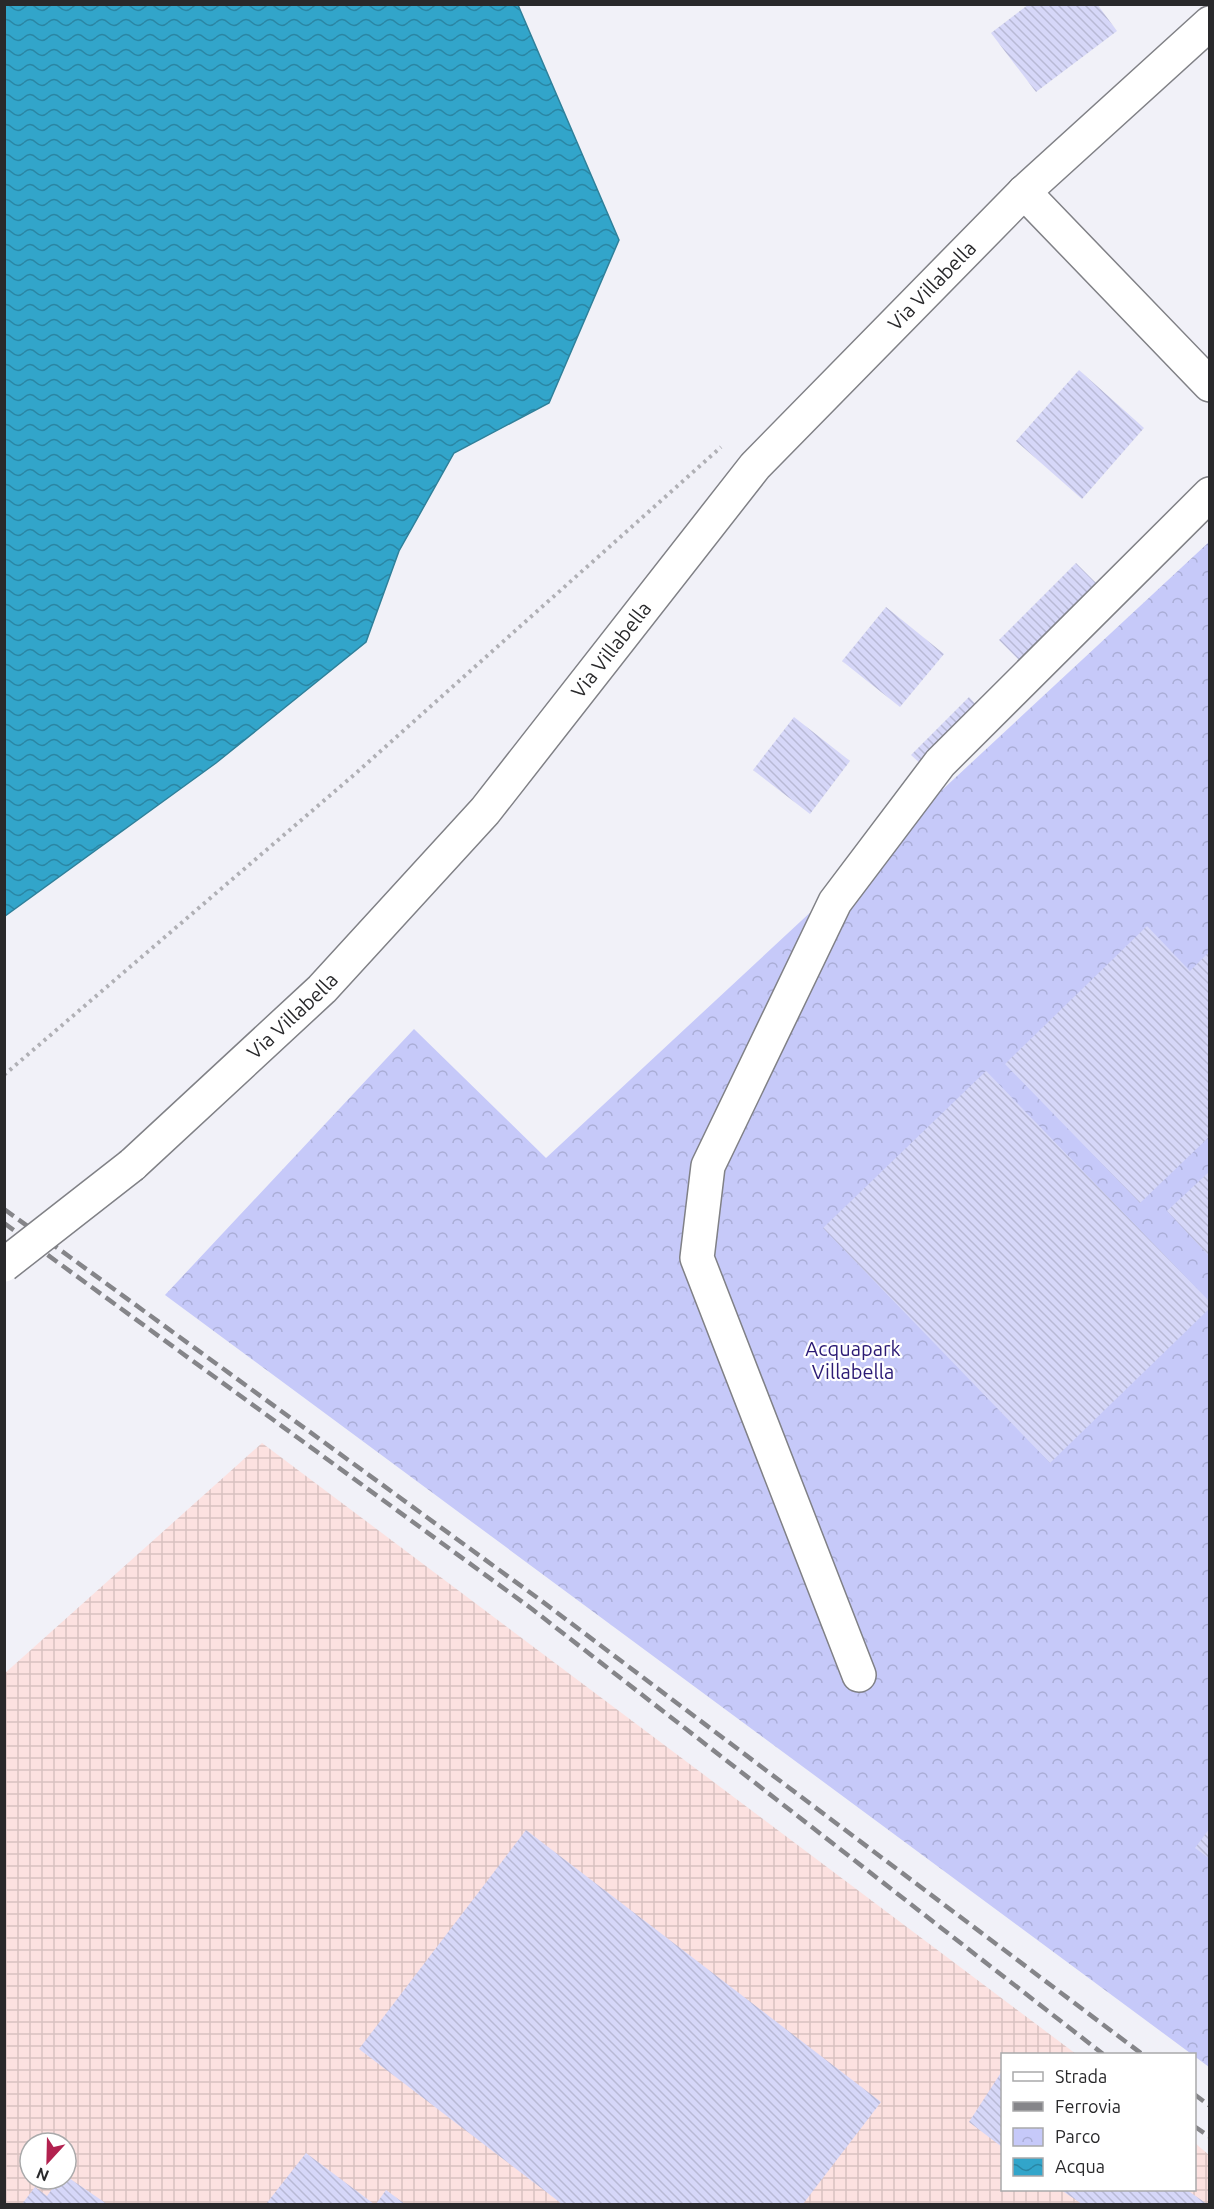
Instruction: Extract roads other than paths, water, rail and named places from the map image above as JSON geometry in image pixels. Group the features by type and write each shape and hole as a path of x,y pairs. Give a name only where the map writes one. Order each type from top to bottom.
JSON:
{"street":[{"name":"Via Villabella","path":"4,1265 132,1165 322,988 485,811 755,466 1024,192 1209,23"},
{"path":"1024,192 1209,385"},
{"path":"860,1675 697,1258 708,1166 835,902 940,763 1209,494"}],"water":[{"path":"5,4 518,5 619,240 549,403 454,453 399,551 366,642 216,763 5,916"}],"railway":[{"path":"4,1209 539,1599 1141,2053"},
{"path":"4,1223 532,1609 1102,2053"},
{"path":"1196,2096 1210,2106"},
{"path":"1196,2127 1210,2137"}],"park label":[{"name":"Acquapark Villabella","path":"853,1360"}]}
